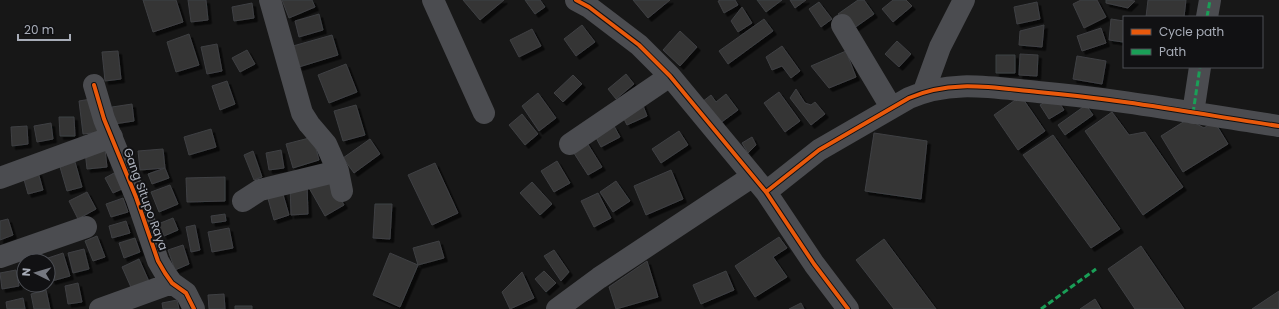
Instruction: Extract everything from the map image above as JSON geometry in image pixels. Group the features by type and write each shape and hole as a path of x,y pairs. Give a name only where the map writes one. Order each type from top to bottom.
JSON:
{"street":[{"path":"243,201 260,190 340,181 326,144 308,124 302,113 270,0"},
{"path":"433,0 484,113"},
{"path":"576,0 589,7 639,45 670,76 760,184 814,264 848,309"},
{"path":"924,91 940,46 964,0"},
{"path":"1207,16 1210,0"},
{"path":"842,25 891,107"},
{"path":"1192,113 1200,68"},
{"path":"570,144 670,76"},
{"name":"Gang Situpo Raya","path":"94,85 104,119 136,197 158,261 172,283 186,293 194,309"},
{"path":"557,309 599,278 760,184 786,175 819,150 891,107 924,91 946,87 971,86 1078,96 1279,126"},
{"name":"Gang Situpo Raya","path":"0,178 112,137"},
{"path":"0,257 86,227"},
{"path":"100,309 172,283"}],"building":[{"path":"143,0 176,0 183,22 153,32"},
{"path":"188,0 206,0 208,20 191,22"},
{"path":"282,0 312,0 315,7 289,18"},
{"path":"463,0 504,0 480,20"},
{"path":"525,0 540,0 545,7 535,14"},
{"path":"633,0 670,0 648,18"},
{"path":"735,0 738,5 724,13 718,1"},
{"path":"757,0 782,0 766,12"},
{"path":"790,0 806,0 795,8"},
{"path":"858,0 864,0 874,14 850,31 838,14"},
{"path":"893,0 906,0 912,6 893,22 882,9"},
{"path":"1081,0 1097,0 1106,17 1084,28 1073,4"},
{"path":"1106,0 1135,1 1128,8 1106,3"},
{"path":"1148,0 1186,0 1184,16 1146,16"},
{"path":"819,2 832,19 821,27 809,9"},
{"path":"1037,2 1040,19 1017,24 1014,7"},
{"path":"252,3 254,18 234,21 232,7"},
{"path":"742,7 752,23 738,32 731,21"},
{"path":"319,14 323,30 299,37 295,21"},
{"path":"764,19 773,31 728,64 719,51"},
{"path":"1111,19 1123,21 1123,42 1109,40"},
{"path":"582,25 595,42 576,56 564,39"},
{"path":"1044,25 1042,47 1019,45 1020,31"},
{"path":"1101,28 1106,43 1082,51 1077,36"},
{"path":"532,29 541,46 519,57 510,40"},
{"path":"680,31 697,47 680,66 663,50"},
{"path":"189,34 199,65 176,72 167,42"},
{"path":"332,35 338,55 299,67 293,46"},
{"path":"897,41 911,54 899,67 885,54"},
{"path":"217,44 222,71 207,74 201,47"},
{"path":"782,46 800,71 791,78 782,66 772,70 766,57"},
{"path":"247,50 255,64 240,72 232,58"},
{"path":"118,51 121,79 105,81 102,52"},
{"path":"846,51 856,77 829,88 811,66"},
{"path":"1020,54 1038,55 1037,76 1019,75"},
{"path":"996,55 1015,55 1015,73 996,73"},
{"path":"1077,56 1106,61 1102,84 1073,79"},
{"path":"346,64 357,92 329,103 318,75"},
{"path":"626,74 634,84 616,99 608,89"},
{"path":"573,75 582,84 563,102 554,93"},
{"path":"227,81 235,104 220,110 212,86"},
{"path":"796,89 805,103 811,105 815,102 825,114 811,125 790,98"},
{"path":"779,92 800,121 785,132 764,103"},
{"path":"538,93 556,118 539,131 522,106"},
{"path":"726,94 738,110 719,124 702,102 711,95 716,102"},
{"path":"1021,96 1045,131 1018,150 994,115"},
{"path":"1055,96 1064,110 1049,119 1040,105"},
{"path":"97,98 101,132 83,134 79,101"},
{"path":"642,103 647,116 627,125 621,113"},
{"path":"132,104 134,121 114,124 112,107"},
{"path":"356,105 365,135 343,141 334,111"},
{"path":"1086,105 1093,115 1065,135 1058,125"},
{"path":"1112,112 1129,135 1145,132 1183,187 1143,215 1085,131"},
{"path":"522,114 538,134 525,145 509,125"},
{"path":"59,117 74,117 75,136 60,136"},
{"path":"1188,119 1204,128 1214,121 1228,144 1183,172 1161,136"},
{"path":"51,123 53,139 37,142 34,126"},
{"path":"27,126 28,144 12,146 11,127"},
{"path":"614,126 620,137 601,147 595,136"},
{"path":"211,129 216,147 189,155 184,137"},
{"path":"679,131 688,145 661,163 652,149"},
{"path":"874,133 927,141 921,199 865,191"},
{"path":"1053,135 1120,229 1091,248 1023,155"},
{"path":"313,137 319,160 293,168 286,144"},
{"path":"752,137 756,145 748,153 742,143"},
{"path":"584,138 602,167 588,175 570,147"},
{"path":"370,139 380,154 354,173 343,158"},
{"path":"105,149 107,167 87,169 85,151"},
{"path":"163,149 165,168 140,170 138,151"},
{"path":"281,150 284,168 269,170 266,153"},
{"path":"253,151 262,177 254,180 244,155"},
{"path":"557,161 570,183 554,192 541,171"},
{"path":"75,162 82,187 67,191 60,167"},
{"path":"435,163 458,213 432,225 408,175"},
{"path":"165,168 169,178 152,184 148,174"},
{"path":"671,170 683,199 646,215 634,186"},
{"path":"38,172 43,190 28,194 23,176"},
{"path":"114,173 122,189 113,193 105,178"},
{"path":"328,175 344,205 325,216 308,186"},
{"path":"225,177 225,201 187,202 186,178"},
{"path":"616,181 630,201 613,212 600,192"},
{"path":"532,182 552,204 540,215 520,193"},
{"path":"307,183 308,214 291,215 290,184"},
{"path":"170,185 178,204 159,212 151,192"},
{"path":"282,191 289,215 274,220 267,195"},
{"path":"87,192 96,209 78,219 69,201"},
{"path":"598,193 611,218 594,227 581,201"},
{"path":"123,198 128,212 111,217 106,204"},
{"path":"375,204 392,204 390,239 373,238"},
{"path":"225,214 226,221 212,223 211,216"},
{"path":"173,218 178,230 164,236 158,224"},
{"path":"8,219 13,235 0,240 0,221"},
{"path":"126,221 130,233 112,238 109,226"},
{"path":"195,225 200,250 191,252 186,227"},
{"path":"229,228 233,248 212,252 208,232"},
{"path":"97,236 105,257 93,261 85,241"},
{"path":"779,237 787,248 773,257 787,277 755,297 735,266"},
{"path":"135,238 140,252 124,258 119,243"},
{"path":"884,239 936,309 894,309 856,260"},
{"path":"439,241 444,258 418,265 413,248"},
{"path":"183,245 189,264 175,270 168,250"},
{"path":"1141,246 1184,309 1135,309 1108,269"},
{"path":"84,249 89,269 73,273 68,253"},
{"path":"554,250 569,272 561,281 544,256"},
{"path":"63,253 70,276 56,280 56,255"},
{"path":"390,253 418,265 400,307 373,295"},
{"path":"139,259 151,286 134,294 122,267"},
{"path":"647,261 658,297 616,309 609,287"},
{"path":"16,270 16,287 2,289 0,273"},
{"path":"544,271 556,283 546,292 535,279"},
{"path":"726,271 734,290 701,304 693,285"},
{"path":"522,272 534,298 510,309 502,292"},
{"path":"78,283 82,302 68,304 65,286"},
{"path":"1279,291 1279,309 1252,309"},
{"path":"47,293 50,309 34,309 31,294"},
{"path":"224,294 225,309 209,309 208,295"},
{"path":"23,298 25,309 7,309 6,302"},
{"path":"1095,299 1101,309 1080,309"},
{"path":"177,300 179,309 163,309 162,303"},
{"path":"801,303 804,309 789,309"},
{"path":"235,306 252,306 252,309 235,309"}],"marked path":[{"path":"1207,16 1210,0"},
{"path":"1193,113 1200,68"},
{"path":"1041,309 1096,269"}],"cycle path":[{"path":"576,0 589,7 639,45 670,76 766,192 814,264 848,309"},
{"path":"94,85 104,119 136,197 158,261 172,283 186,293 194,309"},
{"path":"766,192 819,150 909,98 941,88 973,86 1068,95 1279,126"}]}
